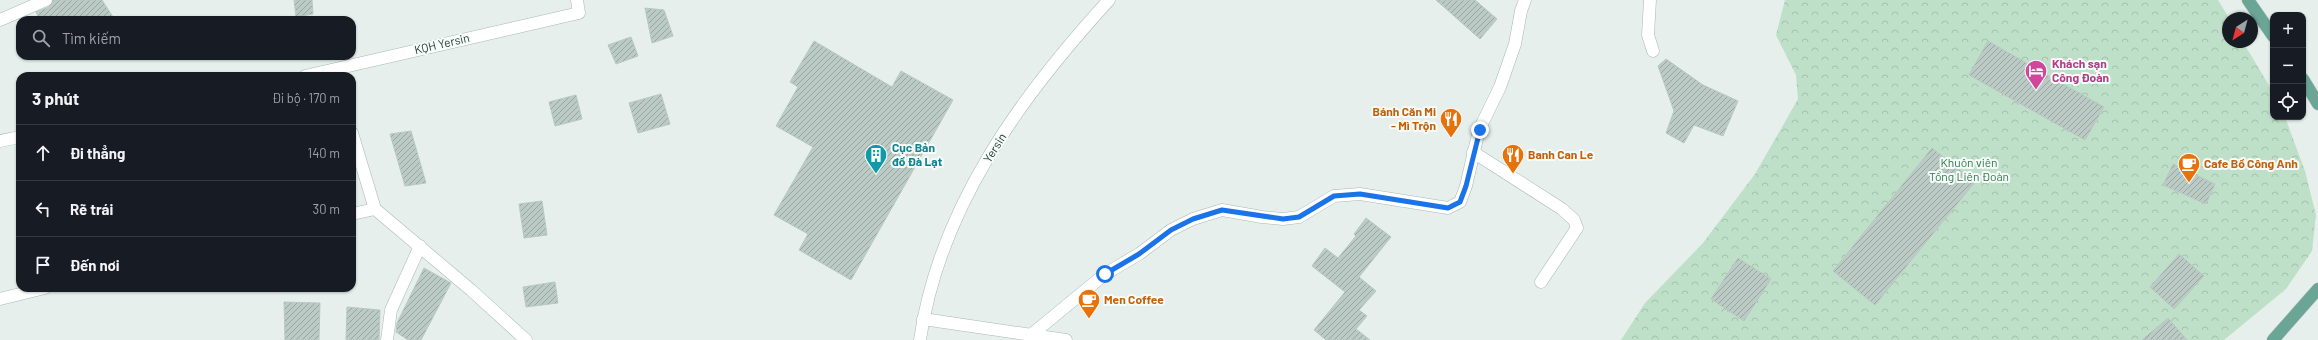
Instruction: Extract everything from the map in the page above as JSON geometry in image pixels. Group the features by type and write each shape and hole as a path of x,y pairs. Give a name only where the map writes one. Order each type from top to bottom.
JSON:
{"main road":[{"path":"2248,0 2270,32"},
{"path":"2306,84 2318,104"},
{"path":"2274,340 2318,289"}],"street":[{"path":"0,20 46,0"},
{"name":"KQH Yersin","path":"334,72 579,13 577,0"},
{"name":"Yersin","path":"920,340 923,319 942,248 958,212 999,139 1064,51 1109,0"},
{"path":"1031,335 1105,274 1139,254 1171,230 1193,219 1222,210 1283,219 1299,217 1334,196 1360,194 1448,208 1460,202 1466,186 1473,152 1480,130 1500,87 1513,51 1525,0"},
{"path":"1650,0 1648,35 1653,51"},
{"path":"0,141 16,138"},
{"path":"356,147 375,209 420,246 526,340"},
{"path":"1473,152 1562,209 1574,220 1576,228 1541,282"},
{"path":"356,213 375,209"},
{"path":"387,340 391,310 420,246"},
{"path":"0,299 29,292"},
{"path":"923,319 1066,340"}],"green space":[{"name":"Khuôn viên Tổng Liên Đoàn","path":"1785,0 2218,0 2225,12 2222,12 2222,48 2247,48 2270,87 2270,120 2286,120 2305,171 2316,215 2312,251 2286,289 2224,340 1621,340 1645,303 1703,243 1755,174 1798,99 1796,75 1776,35"}],"building":[{"path":"53,0 102,0 112,16 38,16 36,12 49,7"},
{"path":"294,0 312,0 313,14 296,16"},
{"path":"1436,0 1475,0 1497,19 1480,39"},
{"path":"645,8 664,10 673,36 652,43"},
{"path":"631,37 638,56 616,64 608,45"},
{"path":"814,41 892,87 901,71 953,100 851,280 799,250 808,234 774,215 813,147 776,126 798,87 790,82"},
{"name":"Khách sạn Công Đoàn","path":"1988,41 2104,107 2085,140 1969,75"},
{"path":"1666,59 1703,85 1738,101 1723,136 1694,125 1684,143 1666,133 1674,111 1658,66"},
{"path":"661,94 670,124 638,133 629,103"},
{"path":"576,95 582,119 555,126 549,102"},
{"path":"411,131 426,183 405,186 390,134"},
{"path":"1932,148 1975,182 1875,305 1833,271"},
{"name":"Cafe Bồ Công Anh","path":"2173,164 2215,184 2206,204 2163,185"},
{"path":"542,201 547,235 524,238 519,204"},
{"path":"1366,218 1391,237 1359,277 1376,291 1359,310 1367,316 1356,329 1370,340 1326,340 1314,330 1345,292 1312,266 1325,248 1338,258 1356,236 1354,234"},
{"path":"2179,254 2204,276 2174,309 2150,287"},
{"path":"1738,258 1771,279 1744,321 1711,299"},
{"path":"424,268 451,283 421,340 408,340 396,332 397,323"},
{"path":"555,282 558,303 526,307 523,287"},
{"path":"284,302 320,303 319,340 285,340"},
{"path":"347,307 380,310 379,340 346,340"},
{"path":"2168,318 2187,340 2142,340"}],"place":[{"name":"Khách sạn Công Đoàn","path":"2036,90"},
{"name":"Bánh Căn Mi - Mì Trộn","path":"1451,138"},
{"name":"Cục Bản đồ Đà Lạt","path":"876,174"},
{"name":"Banh Can Le","path":"1513,174"},
{"name":"Cafe Bồ Công Anh","path":"2189,184"},
{"name":"Men Coffee","path":"1089,320"}],"route":[{"path":"1105,274 1139,254 1171,230 1193,219 1222,210 1283,219 1299,217 1334,196 1360,194 1407,200 1448,208 1460,202 1466,186 1473,152 1480,130"}]}
